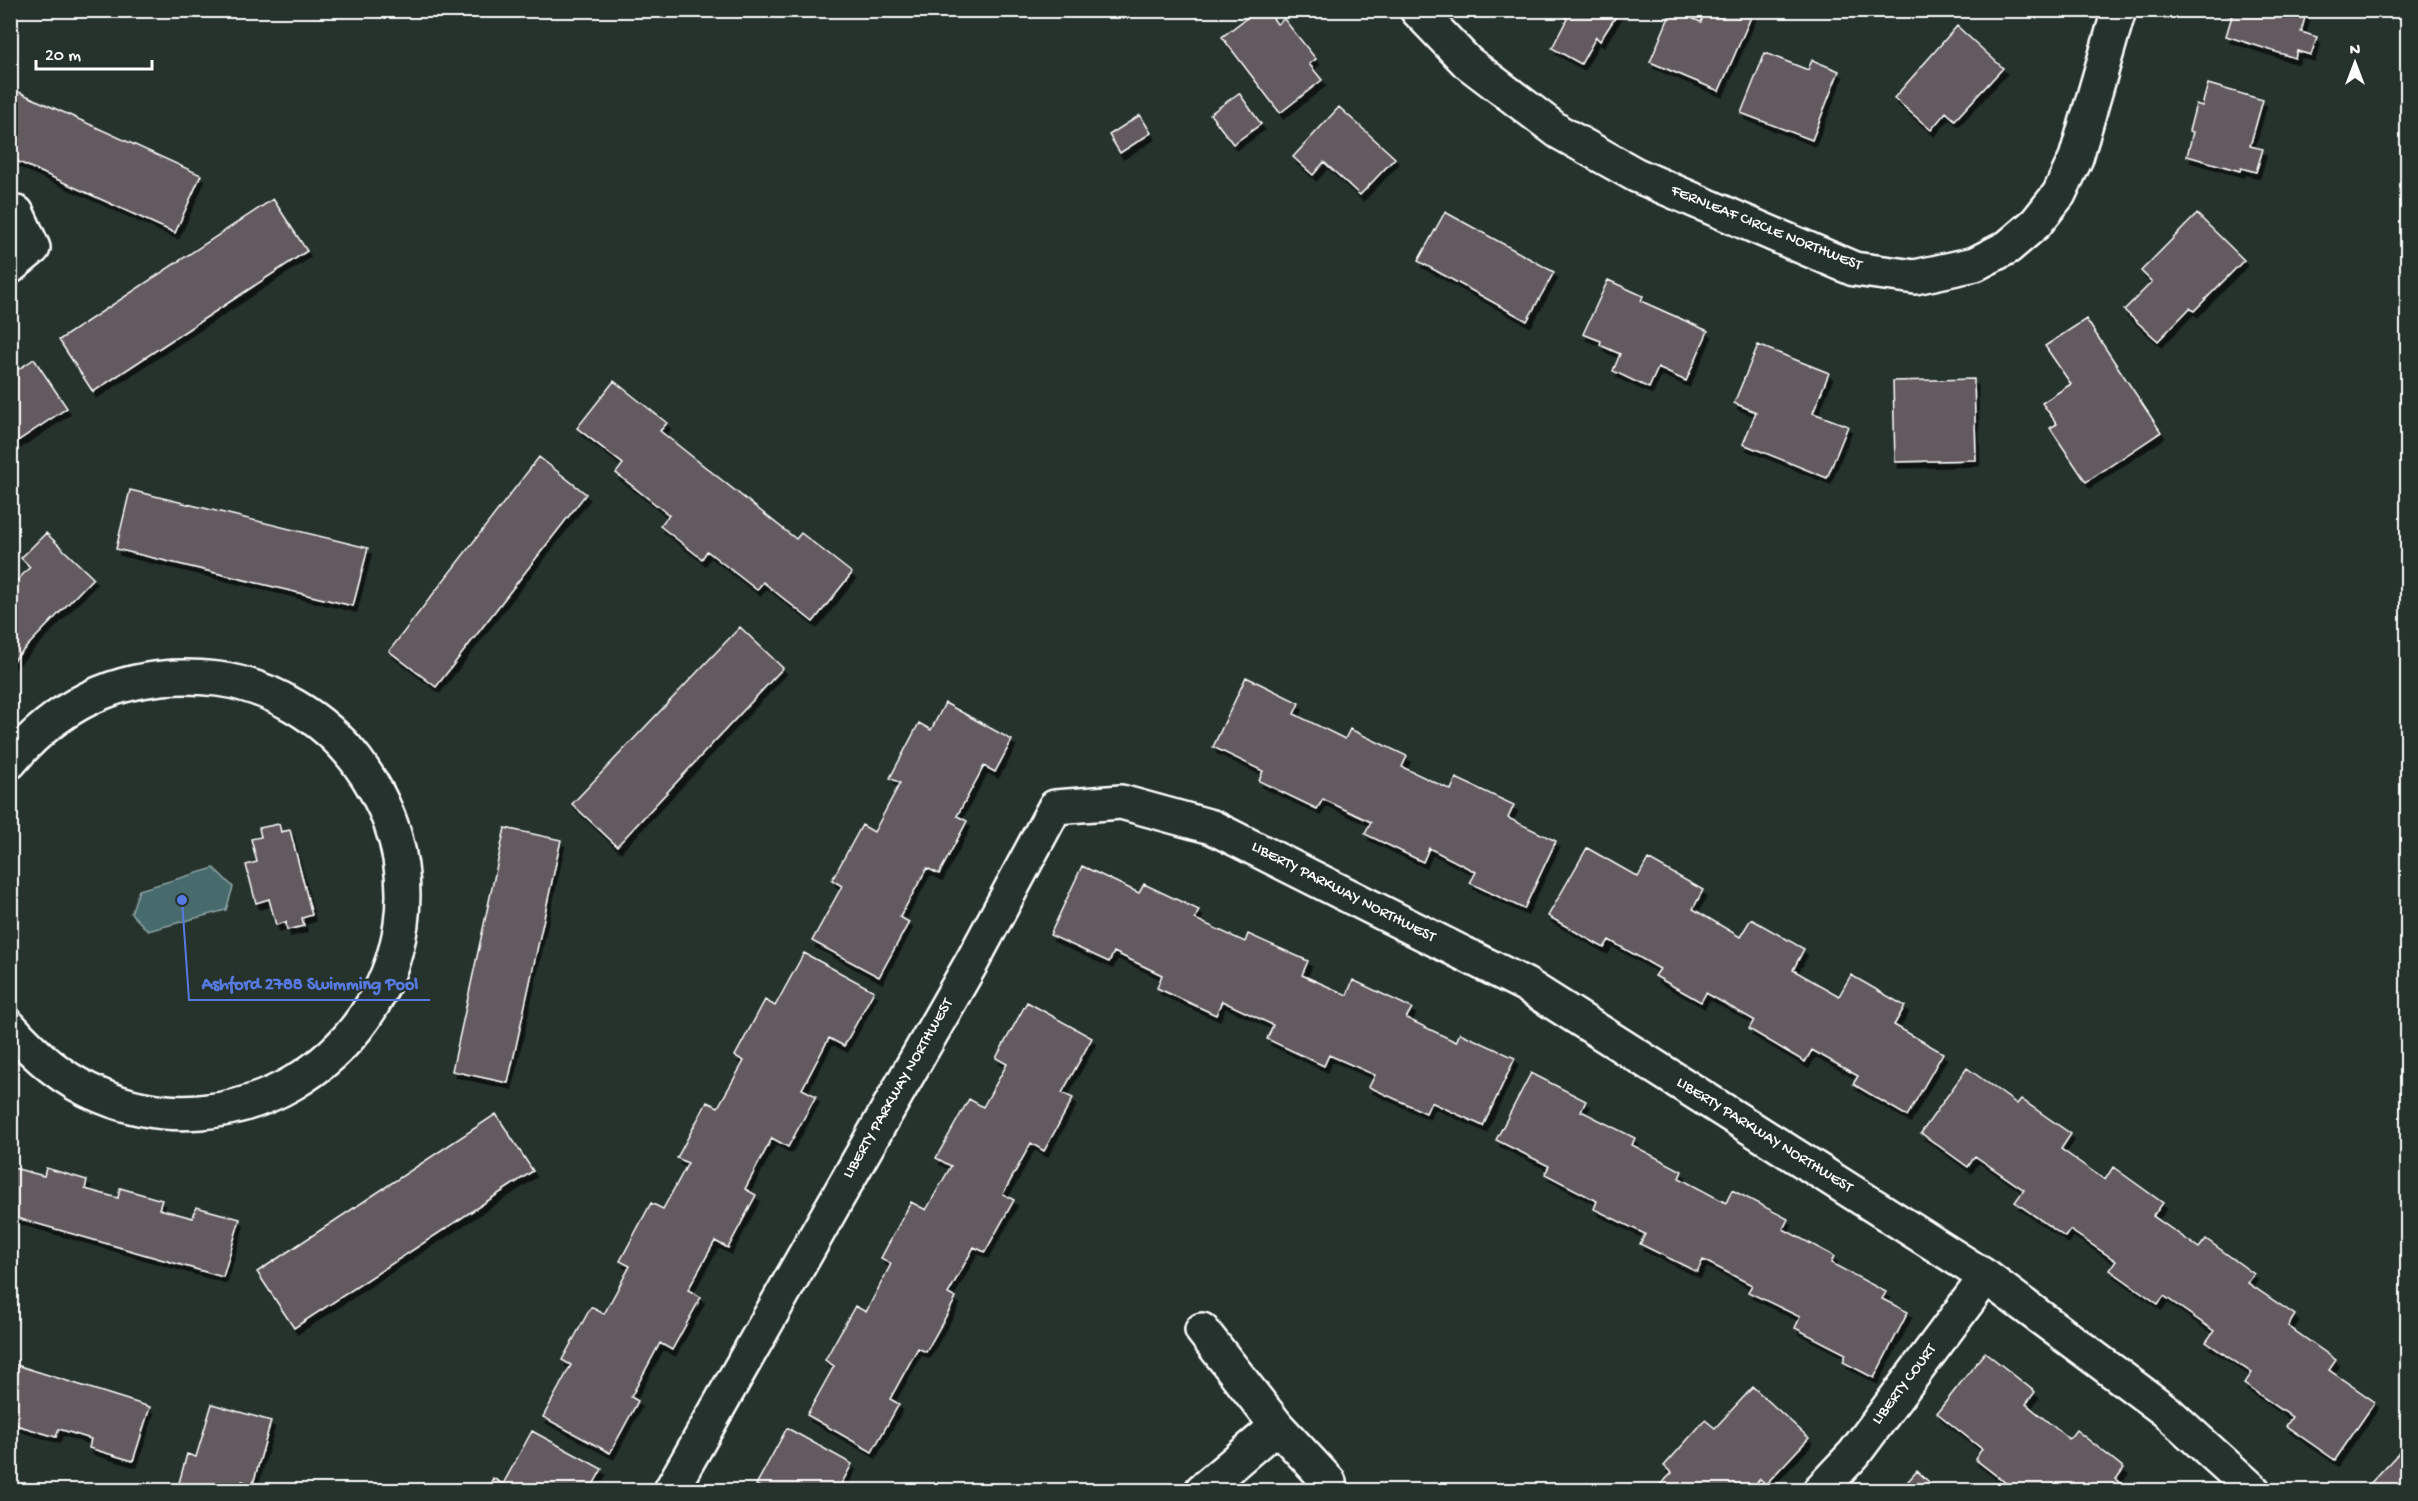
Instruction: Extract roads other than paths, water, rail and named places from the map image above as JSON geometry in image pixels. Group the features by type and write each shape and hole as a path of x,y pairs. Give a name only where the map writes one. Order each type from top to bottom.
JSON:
{"street":[{"name":"FERNLEAF CIRCLE NORTHWEST","path":"1417,10 1467,62 1559,132 1636,175 1854,269 1915,277 1975,264 2008,247 2036,223 2059,194 2076,158 2119,10"},
{"path":"10,212 17,213 33,248 10,267"},
{"path":"10,762 29,740 63,712 102,691 144,679 189,676 232,681 274,695 312,717 346,746 372,781 391,821 401,861 404,903 398,945 384,984 363,1020 336,1053 303,1078 265,1097 215,1110 183,1113 141,1109 101,1096 64,1077 31,1051 10,1027"},
{"name":"LIBERTY PARKWAY NORTHWEST","path":"671,1491 967,970 1055,807 1121,802 1212,827 1536,991 1986,1277 2166,1411 2253,1491"},
{"name":"LIBERTY COURT","path":"1820,1491 1854,1454 1986,1277"},
{"path":"1202,1330 1328,1488"},
{"path":"1202,1491 1277,1426"}],"water":[{"path":"214,868 233,887 226,910 148,931 131,913 139,890"}],"place":[{"name":"Ashford 2788 Swimming Pool","path":"182,900"}]}
